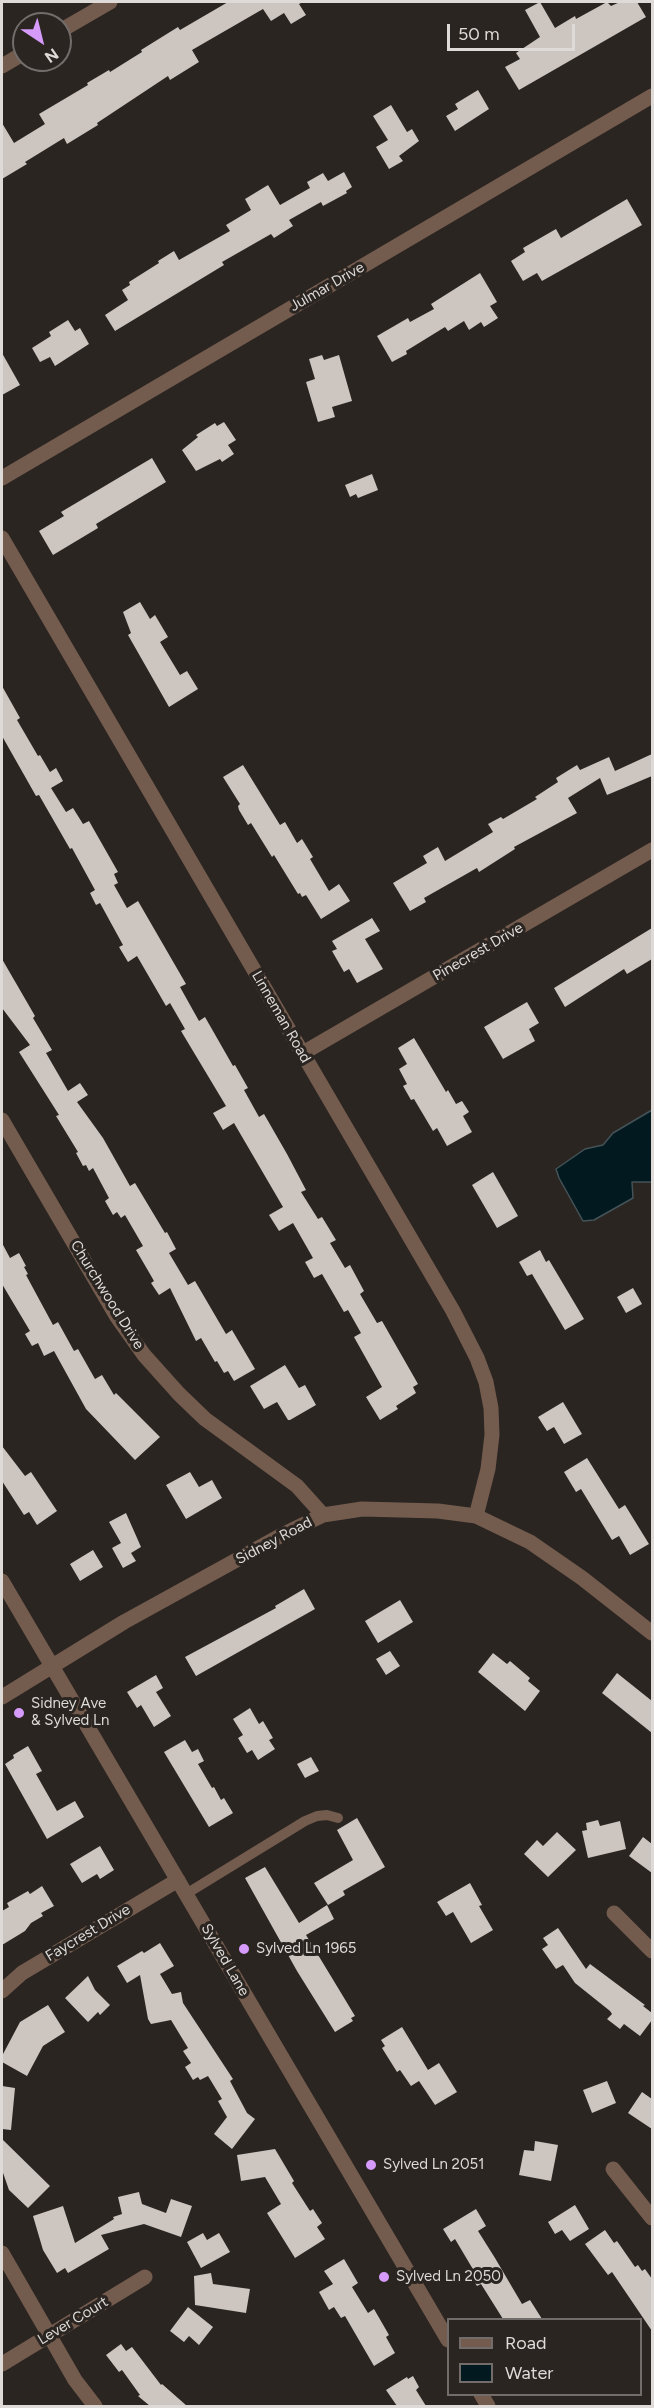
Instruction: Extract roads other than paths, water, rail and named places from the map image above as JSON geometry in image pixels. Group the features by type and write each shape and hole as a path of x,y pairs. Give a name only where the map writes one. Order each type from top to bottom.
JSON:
{"street":[{"path":"72,24 110,2"},
{"name":"Julmar Drive","path":"2,478 652,96"},
{"name":"Linneman Road","path":"2,538 453,1311 477,1358 486,1382 491,1408 492,1435 488,1469 476,1516"},
{"name":"Pinecrest Drive","path":"303,1053 652,850"},
{"name":"Churchwood Drive","path":"2,1120 117,1317 144,1354 179,1394 205,1419 297,1486 323,1515"},
{"name":"Sidney Road","path":"2,1696 154,1605 323,1515 362,1509 438,1511 476,1516 530,1542 582,1578 652,1633"},
{"name":"Sylved Lane","path":"2,1581 447,2338"},
{"name":"Faycrest Drive","path":"2,1991 31,1968 182,1887"},
{"path":"614,1913 652,1951"},
{"path":"612,2169 652,2218"},
{"path":"2,2253 75,2380 95,2406"},
{"name":"Lever Court","path":"2,2364 145,2277"}],"lane":[{"path":"182,1887 305,1821 327,1815 338,1818"}],"water":[{"path":"652,1110 652,1182 632,1182 633,1198 594,1220 583,1221 556,1169 585,1149 603,1145 613,1133"}],"place":[{"name":"Sidney Ave & Sylved Ln","path":"19,1713"},
{"name":"Sylved Ln 1965","path":"244,1949"},
{"name":"Sylved Ln 2051","path":"371,2165"},
{"name":"Sylved Ln 2050","path":"384,2277"}]}
